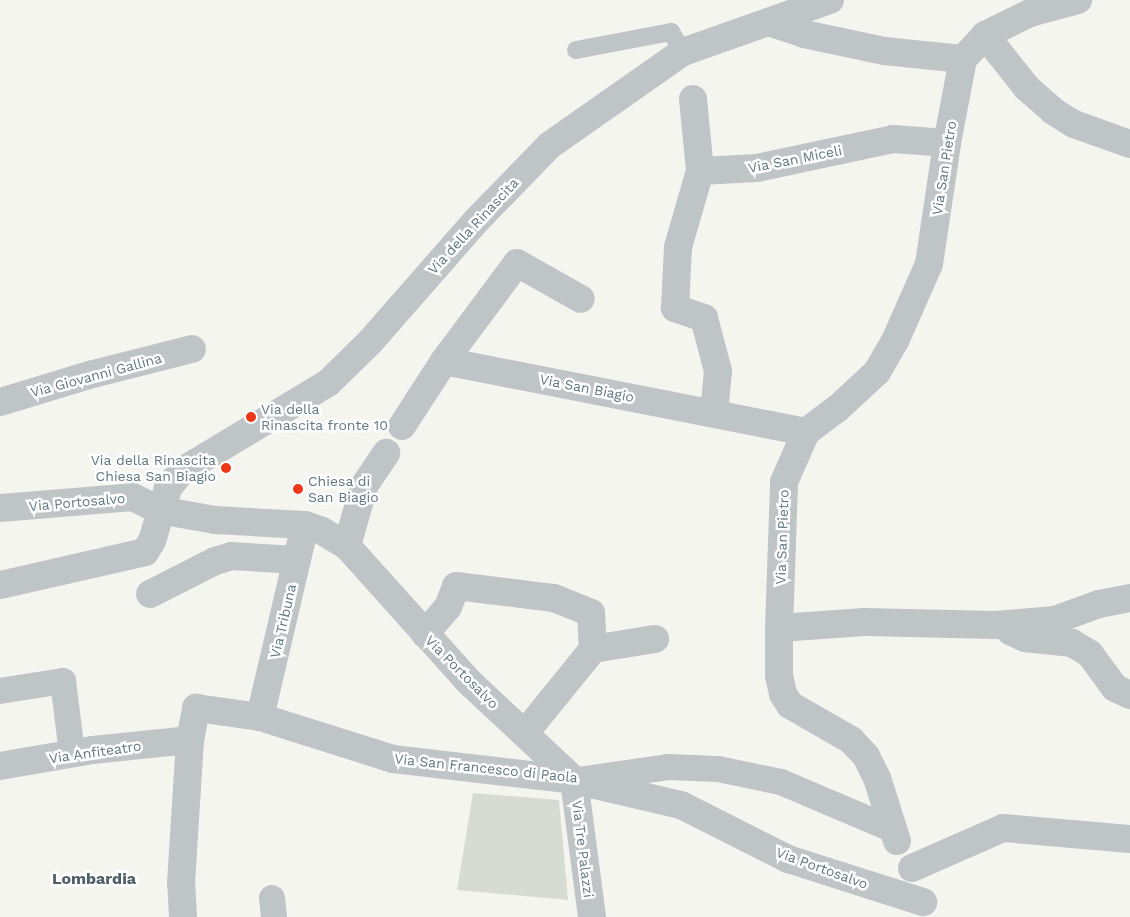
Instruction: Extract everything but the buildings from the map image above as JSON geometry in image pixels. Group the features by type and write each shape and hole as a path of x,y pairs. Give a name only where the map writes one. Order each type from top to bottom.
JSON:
{"street":[{"name":"Via della Rinascita","path":"0,585 145,552 152,541 159,510 168,488 182,471 328,383 370,342 475,222 550,145 683,52 830,0"},
{"path":"768,22 804,34 884,51 963,59 985,35 1030,13 1078,0"},
{"path":"985,35 1027,88 1053,111 1074,124 1130,144"},
{"name":"Via San Pietro","path":"926,909 902,850 877,778 866,756 851,740 790,705 783,694 779,628 784,482 806,432 837,409 877,372 895,341 929,264 947,143 963,59"},
{"path":"693,99 700,171 678,247 675,308 704,318 718,371 714,413"},
{"name":"Via San Miceli","path":"700,171 757,168 893,140 947,143"},
{"path":"402,426 444,361 518,263 581,299"},
{"name":"Via Giovanni Gallina","path":"0,402 93,374 192,349"},
{"name":"Via San Biagio","path":"444,361 806,432"},
{"path":"347,546 364,486 386,453"},
{"name":"Via Portosalvo","path":"0,508 133,497 159,510 216,520 306,525 347,546 468,681 574,780 681,805 788,859 926,909"},
{"name":"Via Tribuna","path":"260,716 306,525"},
{"path":"150,594 215,561 231,556 297,560"},
{"path":"425,634 448,607 456,586 554,598 591,613 593,650"},
{"path":"779,628 865,622 995,625 1055,620 1099,604 1130,598"},
{"path":"995,625 1025,638 1072,643 1090,654 1115,688 1130,695"},
{"path":"525,733 593,650 655,639"},
{"path":"0,691 63,682 72,753"},
{"name":"Via San Francesco di Paola","path":"183,917 182,883 190,740 196,708 260,716 393,759 574,780 668,767 718,769 780,782 902,850"},
{"name":"Via Anfiteatro","path":"0,766 72,753 190,740"},
{"name":"Via Tre Palazzi","path":"574,780 592,917"},
{"path":"902,850 1003,828 1130,839"}],"lane":[{"path":"576,50 671,32 683,52"}],"shaded area":[{"path":"473,793 559,800 568,900 457,890"}],"place":[{"name":"Via della Rinascita fronte 10","path":"251,417"},
{"name":"Via della Rinascita Chiesa San Biagio","path":"226,468"},
{"name":"Chiesa di San Biagio","path":"298,489"}],"district":[{"name":"Lombardia","path":"94,879"}]}
